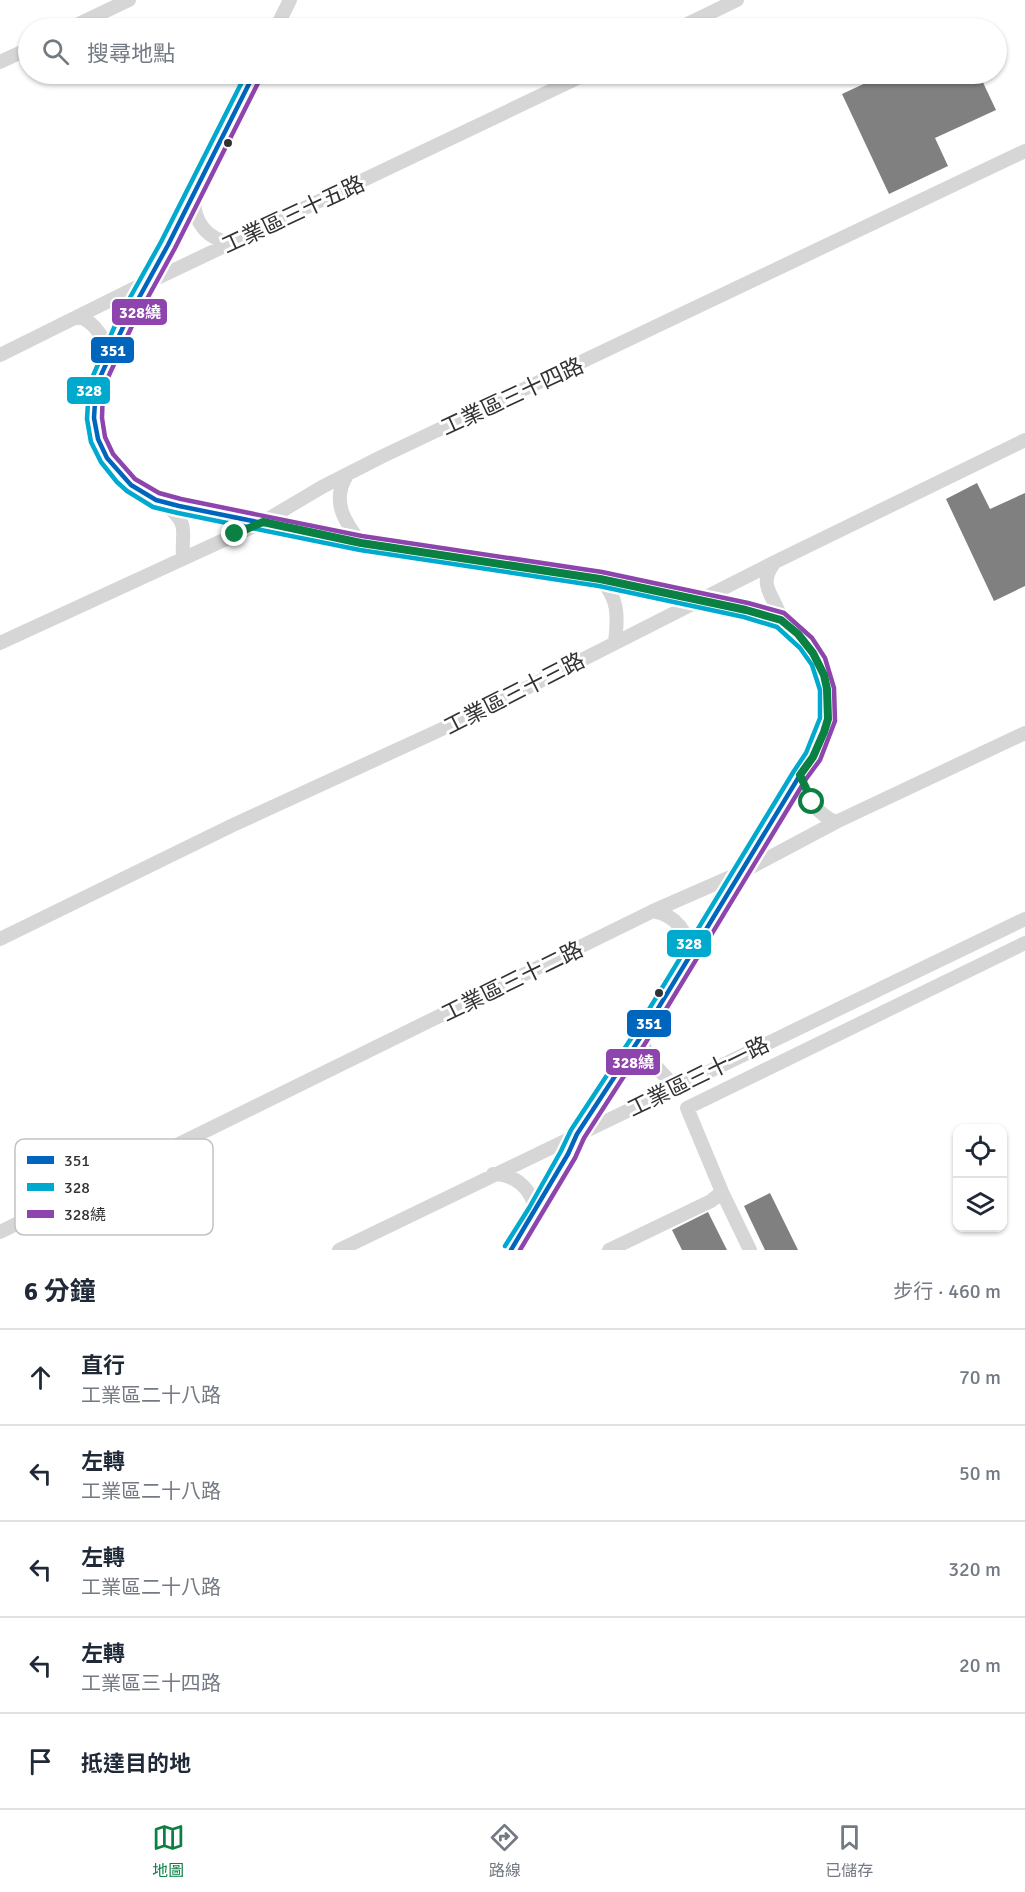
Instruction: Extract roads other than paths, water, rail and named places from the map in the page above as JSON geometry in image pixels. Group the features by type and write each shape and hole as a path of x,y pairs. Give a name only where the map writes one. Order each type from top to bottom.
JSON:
{"street":[{"path":"91,18 129,0"},
{"path":"281,18 290,0"},
{"path":"700,18 737,0"},
{"path":"0,62 18,54"},
{"path":"249,84 124,325 96,386 94,418 99,439 107,458 122,477 142,492 163,502 361,543 600,579 746,610 781,620 798,634 813,653 824,675 828,719 813,757 640,1038 577,1134 568,1154 511,1250"},
{"name":"工業區三十五路","path":"0,355 147,282 565,84"},
{"name":"工業區三十四路","path":"0,643 263,522 346,474 1025,151"},
{"path":"196,190 194,211 200,224 217,239 232,243"},
{"path":"78,317 95,327 105,342 110,358"},
{"name":"工業區三十三路","path":"0,939 233,825 477,713 615,642 1025,440"},
{"path":"346,474 339,491 341,511 361,543"},
{"path":"163,502 181,521 184,530 183,558"},
{"path":"776,562 768,574 767,586 772,601 780,612 781,620"},
{"path":"600,579 613,594 616,605 615,642"},
{"name":"工業區三十二路","path":"189,1139 653,911 742,872 836,822 1025,733"},
{"path":"800,775 804,788 816,808 836,822"},
{"path":"653,911 663,913 681,926 687,940 688,957"},
{"name":"工業區三十一路","path":"339,1250 1025,919"},
{"path":"750,1250 722,1192 687,1108 1025,943"},
{"path":"640,1038 651,1061 675,1087"},
{"path":"493,1174 504,1174 518,1182 532,1199 535,1212"},
{"path":"609,1250 711,1201 722,1192"},
{"name":"工業區三十二路","path":"0,1232 15,1225"}]}
